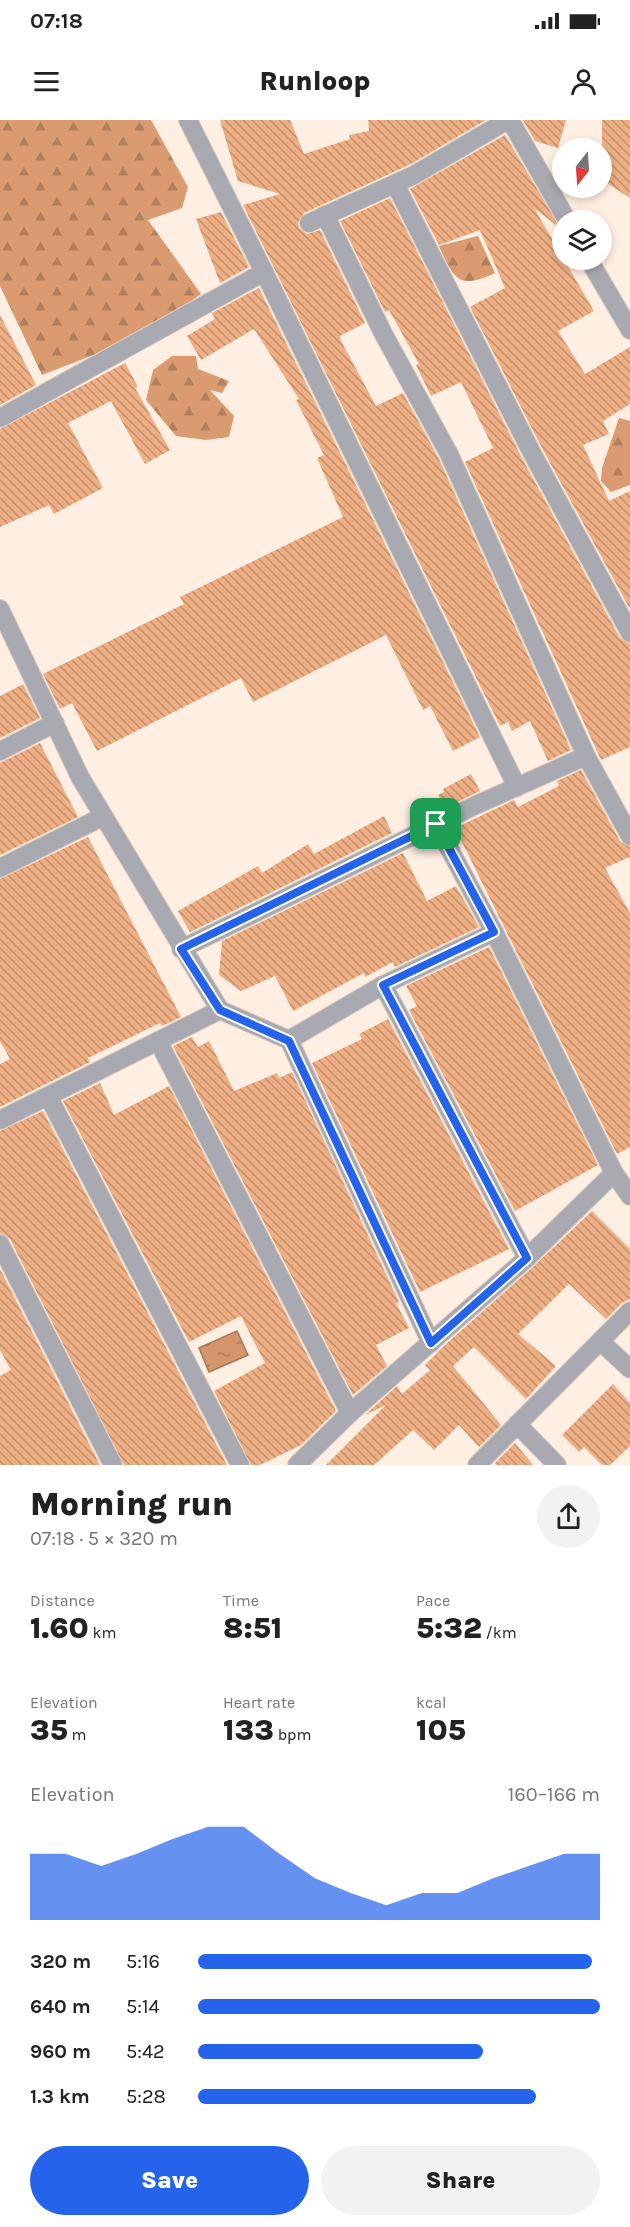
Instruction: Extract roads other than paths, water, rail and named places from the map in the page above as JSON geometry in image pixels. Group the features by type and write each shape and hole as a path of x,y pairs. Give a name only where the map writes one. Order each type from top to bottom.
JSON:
{"street":[{"path":"188,120 518,787"},
{"path":"561,210 509,120 394,184 317,219 449,454 586,756 630,836"},
{"path":"394,184 479,346 532,455 630,633"},
{"path":"598,270 626,308 630,330"},
{"path":"0,418 264,273"},
{"path":"0,609 8,643 55,723 102,817 220,1010 289,1041 431,1343"},
{"path":"0,751 55,723"},
{"path":"181,949 436,824 586,756"},
{"path":"0,868 102,817"},
{"path":"436,824 494,932 614,1173 630,1196"},
{"path":"289,1041 383,985 494,932"},
{"path":"383,985 527,1258"},
{"path":"0,1120 220,1010"},
{"path":"158,1041 350,1413"},
{"path":"48,1096 240,1465"},
{"path":"297,1465 350,1413 527,1258 614,1173"},
{"path":"0,1244 113,1465"},
{"path":"477,1465 630,1311"},
{"path":"600,1341 630,1369"},
{"path":"518,1424 557,1465"}],"water":[{"path":"237,1331 248,1355 209,1372 199,1348"}]}
